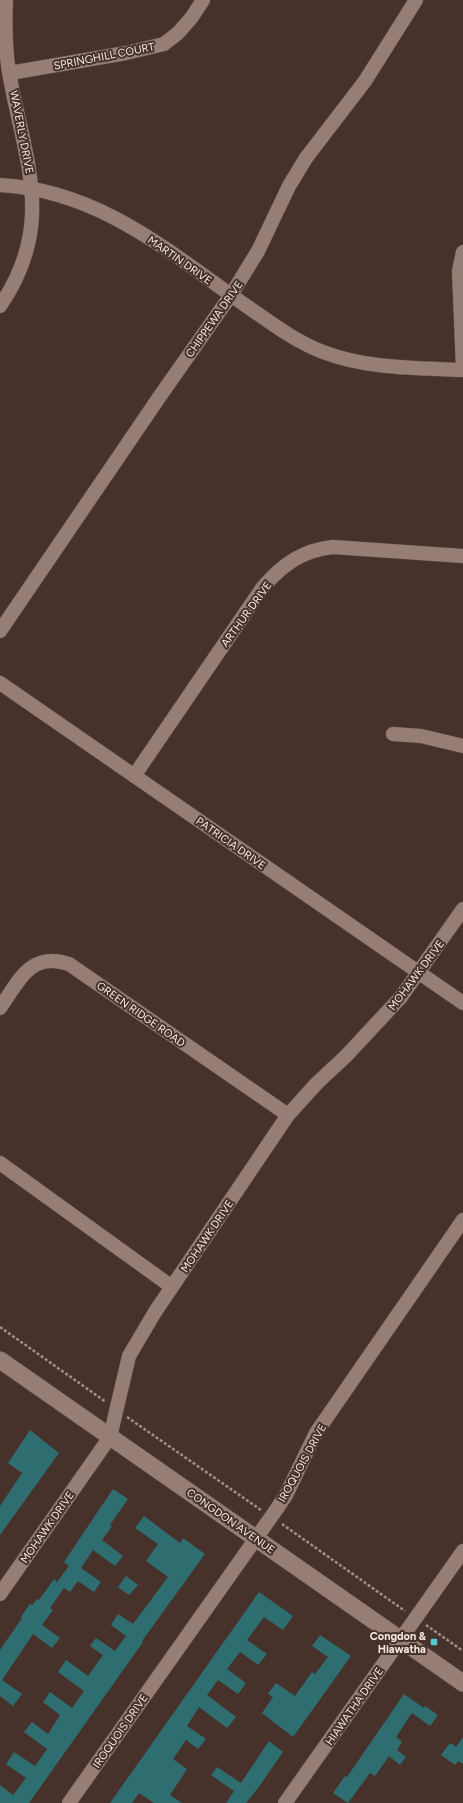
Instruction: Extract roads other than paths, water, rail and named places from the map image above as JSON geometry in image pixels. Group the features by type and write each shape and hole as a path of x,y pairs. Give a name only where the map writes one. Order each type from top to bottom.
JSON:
{"street":[{"name":"WAVERLY DRIVE","path":"0,306 18,275 26,253 31,225 32,188 31,173 10,73 5,40 6,0"},
{"name":"SPRINGHILL COURT","path":"10,73 133,52 164,44 183,28 203,0"},
{"name":"CHIPPEWA DRIVE","path":"0,631 231,295 258,251 289,186 306,158 365,81 416,0"},
{"name":"MARTIN DRIVE","path":"0,185 32,188 63,195 95,207 126,223 289,335 322,352 344,359 389,366 463,369"},
{"path":"463,252 459,271 463,369"},
{"name":"ARTHUR DRIVE","path":"134,776 263,587 278,570 294,558 312,551 333,547 463,556"},
{"name":"PATRICIA DRIVE","path":"0,683 463,1003"},
{"path":"393,734 420,736 463,746"},
{"name":"MOHAWK DRIVE","path":"0,1594 110,1437 129,1356 172,1287 288,1115 317,1083 389,1012 420,973 463,909"},
{"name":"GREEN RIDGE ROAD","path":"0,1008 30,967 47,961 69,964 288,1115"},
{"path":"0,1163 172,1287"},
{"name":"IROQUOIS DRIVE","path":"69,1803 286,1495 316,1433 463,1220"},
{"name":"CONGDON AVENUE","path":"0,1360 463,1683"},
{"name":"HIAWATHA DRIVE","path":"286,1803 463,1551"}],"place":[{"name":"Congdon & Hiawatha","path":"434,1642"}]}
